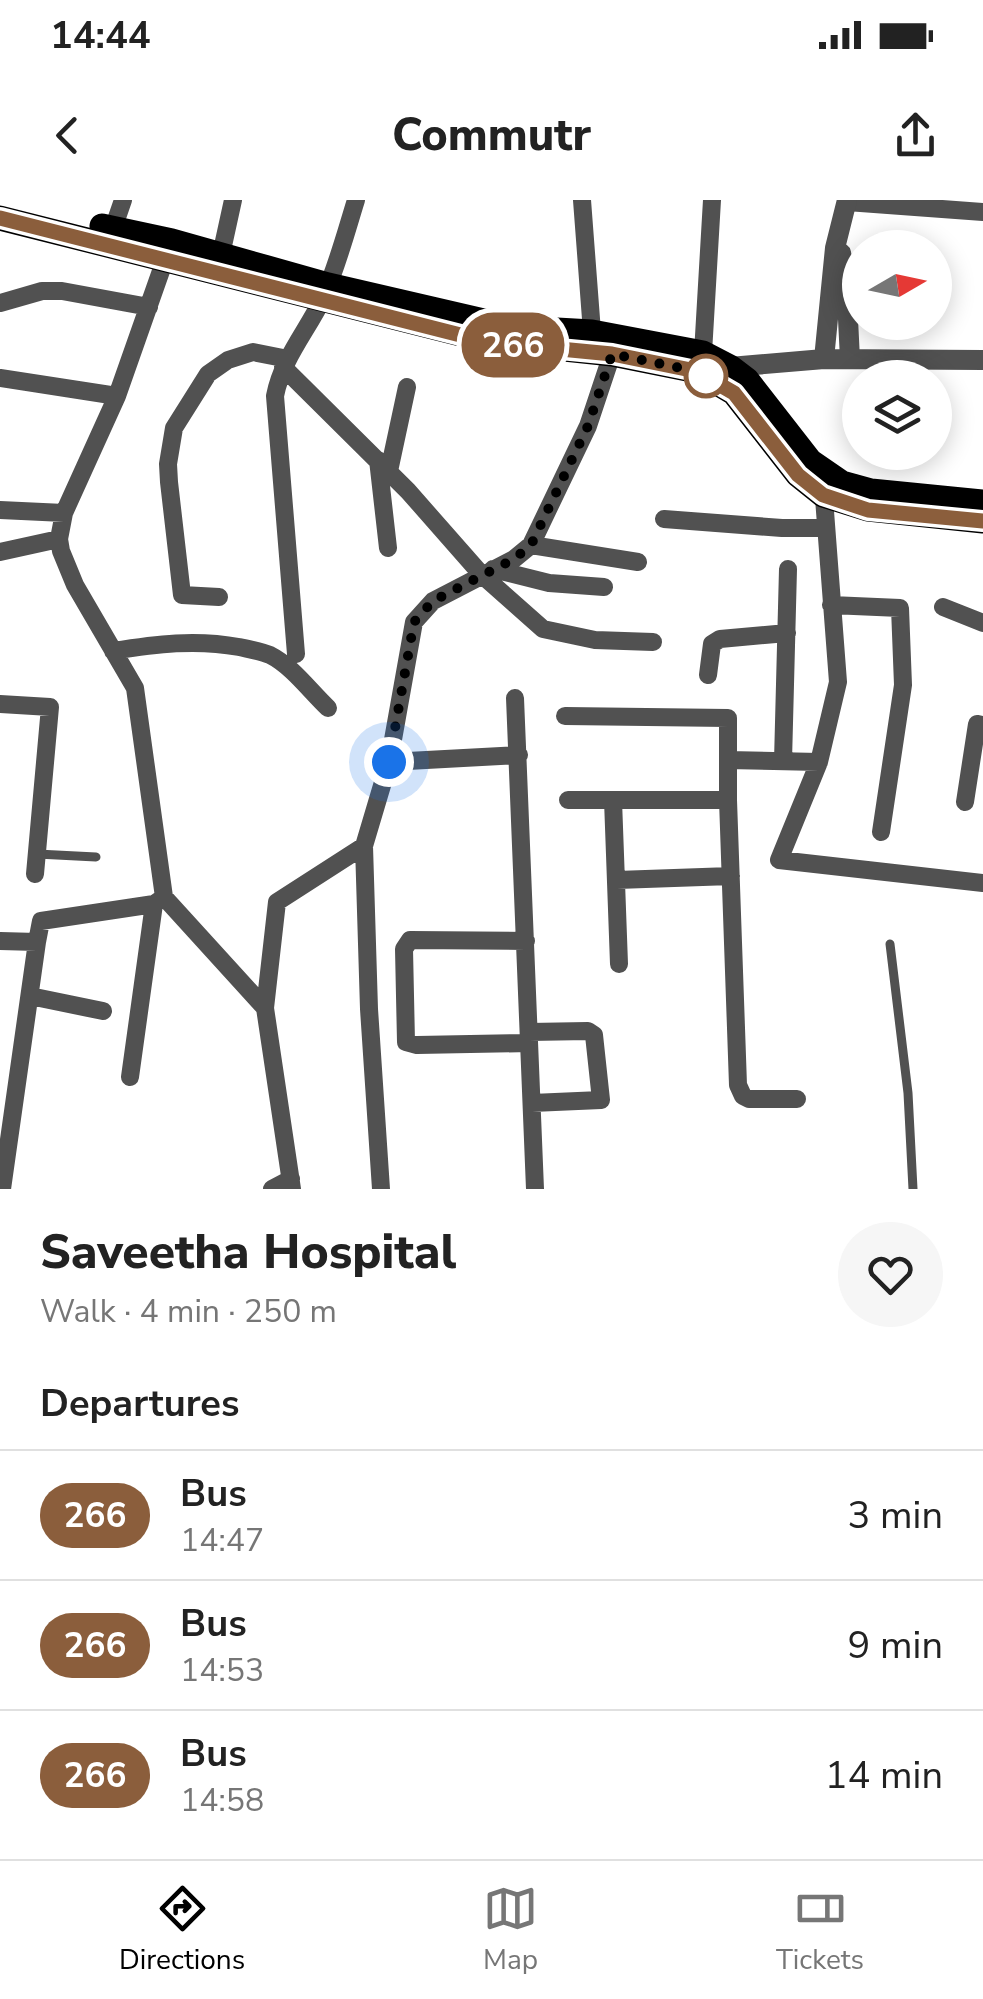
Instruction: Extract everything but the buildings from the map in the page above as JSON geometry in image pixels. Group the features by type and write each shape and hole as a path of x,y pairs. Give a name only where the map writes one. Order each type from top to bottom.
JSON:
{"main road":[{"path":"0,200 113,229 168,250 221,255 325,293 492,323 592,332 703,352 722,373"},
{"path":"0,218 168,250 488,342 612,354 747,380 823,482 868,510 983,521"},
{"path":"823,482 983,502"}],"street":[{"path":"113,229 123,200"},
{"path":"221,255 234,200"},
{"path":"296,654 274,396 286,363 325,293 356,200"},
{"path":"582,200 592,332"},
{"path":"703,352 712,200"},
{"path":"824,359 836,242 847,201 983,212"},
{"path":"836,242 846,278 850,359"},
{"path":"130,1077 159,900 135,688 74,584 59,539 64,513 117,396 168,250"},
{"path":"0,303 42,291 62,291 148,307"},
{"path":"722,373 824,359 983,360 983,348"},
{"path":"219,597 182,595 168,482 170,446 174,428 208,374 228,360 253,352 286,363 543,628 595,640 653,642"},
{"path":"381,1189 369,1008 364,846 389,762 414,622 433,601 514,559 531,545 588,426 612,354"},
{"path":"0,378 117,396"},
{"path":"388,548 384,466 408,387"},
{"path":"823,482 838,682 819,762 779,860 983,884"},
{"path":"0,510 64,513"},
{"path":"664,519 825,528"},
{"path":"0,552 59,539"},
{"path":"531,545 638,562"},
{"path":"783,761 788,570"},
{"path":"487,572 604,587"},
{"path":"831,605 900,608 903,685 881,832"},
{"path":"943,606 983,623"},
{"path":"708,675 712,644 720,639 787,633"},
{"path":"113,650 193,642 270,655 328,708"},
{"path":"515,698 535,1189"},
{"path":"0,704 50,707 35,874"},
{"path":"565,716 728,718 738,1085 743,1096 750,1099 797,1099"},
{"path":"965,802 977,724 983,725"},
{"path":"389,762 519,756"},
{"path":"728,760 819,762"},
{"path":"568,800 728,800"},
{"path":"613,800 618,964"},
{"path":"272,1189 291,1184 264,1008 277,902 364,846"},
{"path":"617,880 731,876"},
{"path":"2,1189 3,1159 42,920 159,900"},
{"path":"159,900 264,1008"},
{"path":"0,940 38,942"},
{"path":"526,941 410,940 404,949 406,1042 417,1045 588,1031 594,1035 601,1100 532,1103"},
{"path":"30,996 103,1011"}],"lane":[{"path":"37,854 96,857"},
{"path":"890,944 908,1093 913,1189"}],"bus line":[{"name":"266","path":"0,218 488,342 612,354 696,371 734,393 798,475 823,495 868,510 983,521"}],"route":[{"path":"389,762 414,622 433,601 514,559 531,545 588,426 612,354 706,376"}]}
